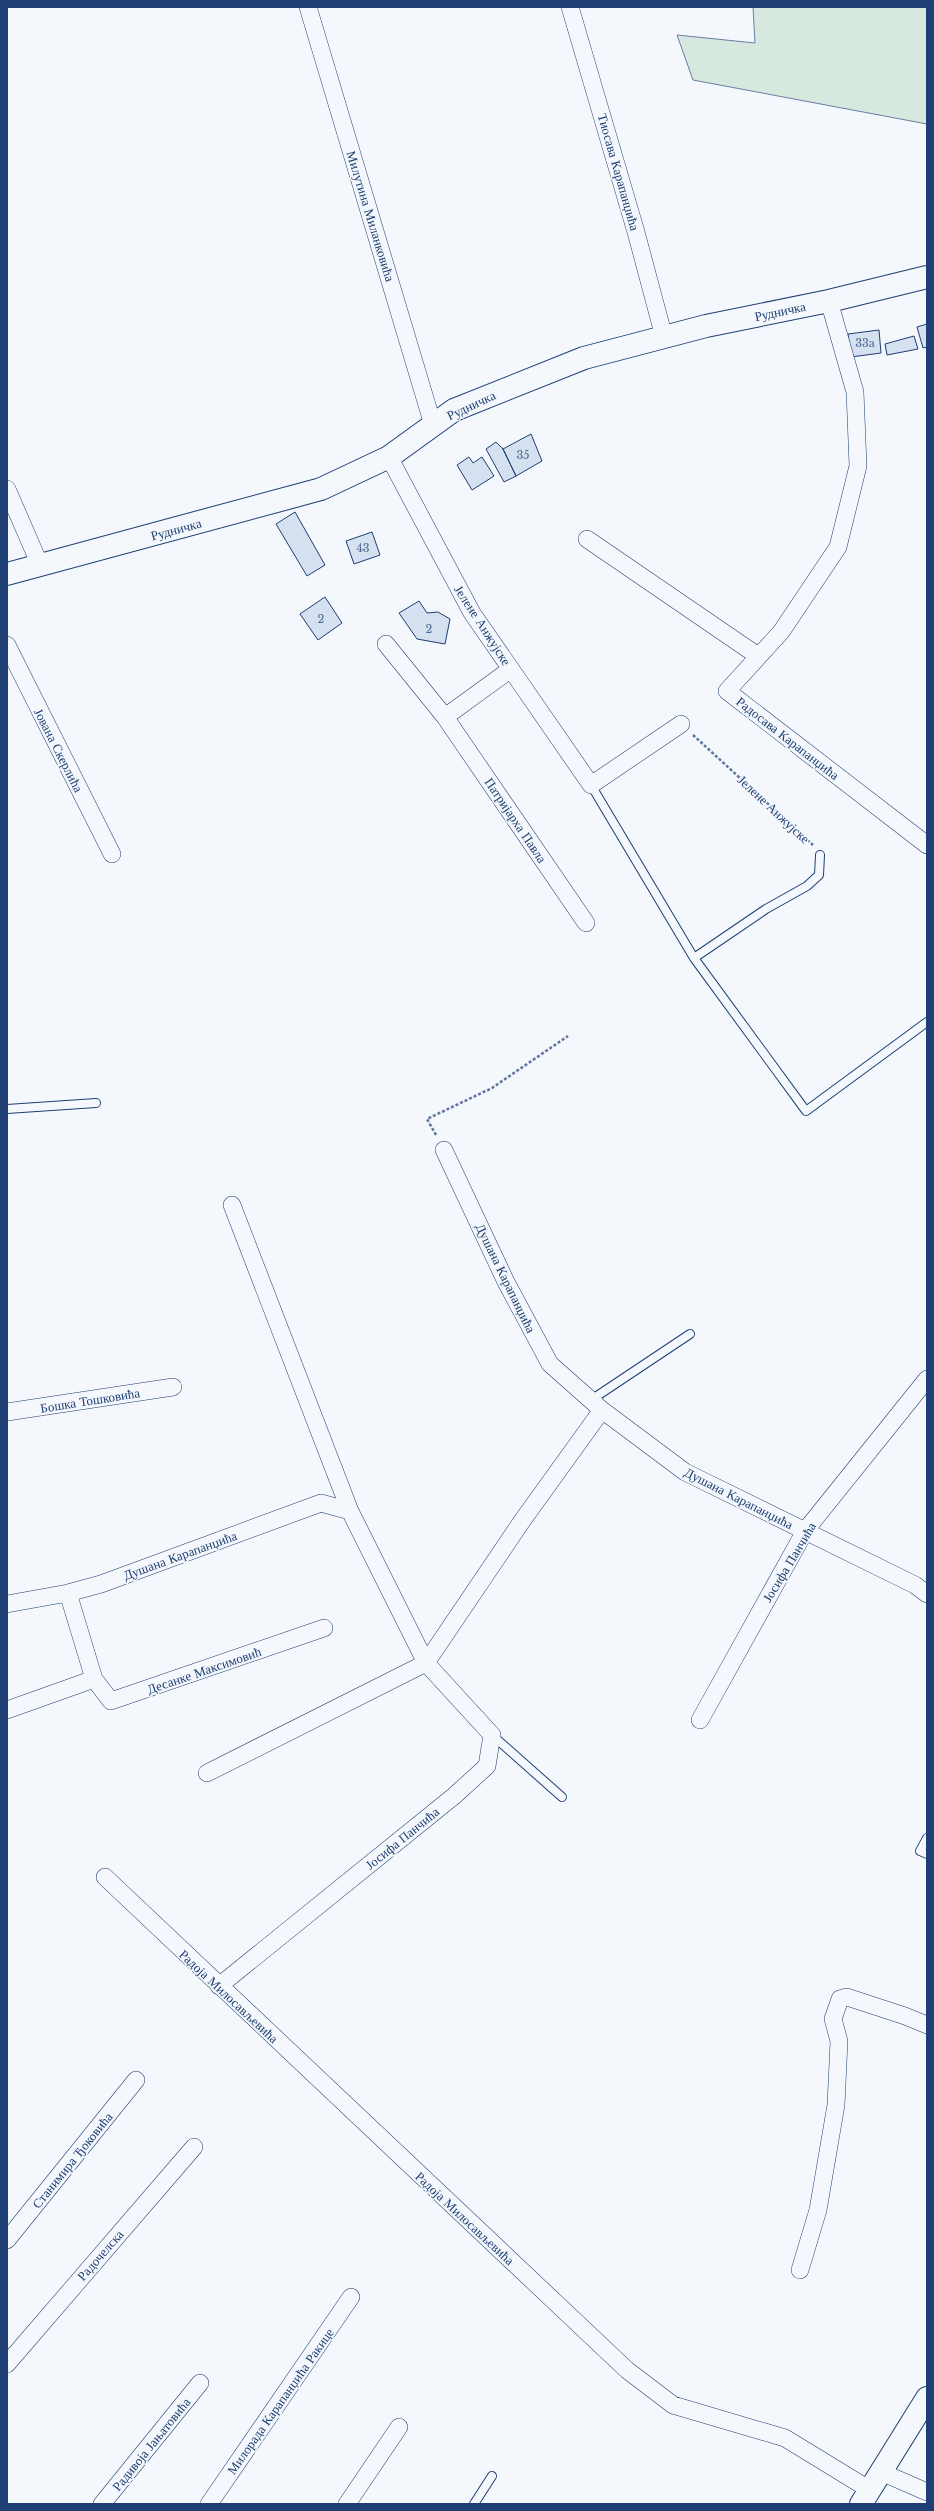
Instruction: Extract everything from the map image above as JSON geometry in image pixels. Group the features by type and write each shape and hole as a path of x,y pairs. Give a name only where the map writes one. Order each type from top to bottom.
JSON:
{"street":[{"name":"Милутина Миланковића","path":"308,7 433,425"},
{"name":"Тиосава Карапанџића","path":"570,7 636,232 664,337"},
{"name":"Рудничка","path":"7,574 321,489 389,457 454,410 584,358 664,337 829,301 927,277"},
{"name":"Радосава Карапанџића","path":"829,301 855,392 858,466 838,547 781,632 727,691 927,845"},
{"name":"Јелене Анжујске","path":"389,457 472,613 591,785"},
{"path":"7,489 40,565"},
{"path":"587,539 758,656"},
{"name":"Патријарха Павла","path":"386,644 446,717 586,923"},
{"name":"Јована Скерлића","path":"7,645 112,854"},
{"path":"446,717 511,669"},
{"path":"591,785 681,724"},
{"name":"Душана Карапанџића","path":"444,1150 506,1282 550,1364 596,1405 685,1472 915,1585 927,1594"},
{"path":"232,1205 350,1511 426,1663 492,1736"},
{"name":"Јосифа Панчића","path":"700,1720 805,1531 927,1379"},
{"name":"Бошка Тошковића","path":"7,1412 173,1387"},
{"path":"207,1773 426,1663 522,1521 596,1405"},
{"name":"Душана Карапанџића","path":"7,1604 68,1593 101,1584 321,1503 350,1511"},
{"path":"7,1710 94,1679 68,1593"},
{"name":"Десанке Максимовић","path":"94,1679 112,1701 324,1628"},
{"name":"Јосифа Панчића","path":"219,1986 454,1796 487,1766 492,1736"},
{"name":"Радоја Милосављевића","path":"105,1877 627,2370 673,2405 785,2438 866,2497"},
{"path":"800,2270 818,2210 836,2105 839,2041 833,2019 840,1999 847,1997 927,2025"},
{"name":"Станимира Ђоковића","path":"7,2240 136,2080"},
{"name":"Радочелска","path":"7,2364 194,2147"},
{"name":"Милорада Карапанџића Ракице","path":"209,2504 351,2298"},
{"name":"Радивоја Јањатовића","path":"102,2504 200,2383"},
{"path":"866,2497 927,2398"},
{"path":"347,2504 399,2427"},
{"path":"881,2472 927,2492"}],"lane":[{"name":"Јелене Анжујске","path":"591,785 694,958 806,1111 927,1022"},
{"name":"Јелене Анжујске","path":"694,958 766,909 807,886 819,875 820,855"},
{"path":"7,1109 96,1103"},
{"path":"596,1405 690,1334"},
{"path":"492,1736 562,1797"},
{"path":"927,1838 920,1851 927,1854"},
{"path":"474,2504 492,2476"}],"path":[{"name":"Јелене Анжујске","path":"681,724 809,839 820,855"},
{"path":"444,1150 427,1119 492,1088 568,1036"}],"shaded area":[{"path":"753,7 927,7 927,124 693,80 677,35 755,43"}],"building":[{"path":"927,324 927,347 923,348 917,327"},
{"path":"879,330 881,353 851,357 848,334"},
{"path":"914,336 918,349 887,355 885,344"},
{"path":"531,434 542,461 516,476 503,449"},
{"path":"496,442 503,449 516,476 504,482 486,449"},
{"path":"469,457 473,463 482,457 494,476 472,490 457,465"},
{"path":"295,512 325,565 307,576 276,524"},
{"path":"372,532 380,555 354,564 346,541"},
{"path":"325,597 342,623 318,640 300,614"},
{"path":"419,601 427,613 438,612 450,619 445,644 417,639 399,613"}]}
